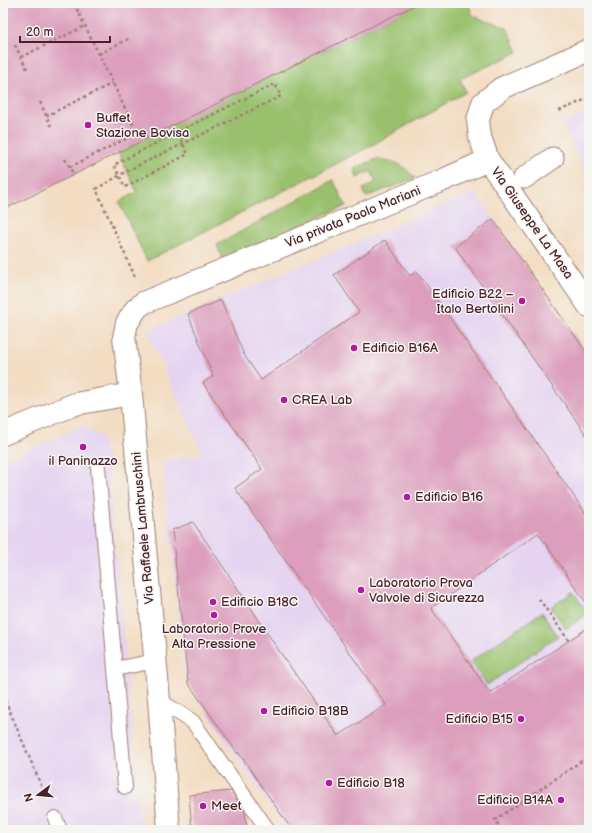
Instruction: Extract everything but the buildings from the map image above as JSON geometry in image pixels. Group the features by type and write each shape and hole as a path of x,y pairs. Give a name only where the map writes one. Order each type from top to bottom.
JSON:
{"street":[{"path":"488,160 480,137 478,120 483,103 502,88 589,50"},
{"path":"524,178 554,158"},
{"name":"Via Giuseppe La Masa","path":"488,160 589,306"},
{"name":"Via privata Paolo Mariani","path":"131,394 124,337 128,322 136,309 143,303 441,181 488,160"},
{"path":"3,434 75,404 131,394"},
{"name":"Via Raffaele Lambruschini","path":"131,394 159,700 169,830"}],"lane":[{"path":"98,467 125,787"},
{"path":"115,669 155,661"},
{"path":"159,700 193,722 268,830"}],"path":[{"path":"70,167 137,133 74,3"},
{"path":"21,57 85,26"},
{"path":"99,54 130,38"},
{"path":"15,45 27,69"},
{"path":"46,116 113,83"},
{"path":"135,278 96,189 120,175 281,96 275,84 177,132 114,165 120,175 125,187 188,154 177,132"},
{"path":"559,111 589,98"},
{"path":"40,102 51,126"},
{"path":"66,159 74,175"},
{"path":"539,599 569,641"},
{"path":"3,695 58,824"},
{"path":"502,830 494,820 589,756"}],"shaded area":[{"path":"589,113 589,182 563,123"},
{"path":"475,192 589,356 589,830 286,830 186,682 162,462 202,454 147,331"},
{"path":"83,426 102,438 107,456 141,830 3,830 3,461"}],"green space":[{"path":"419,3 468,3 473,16 507,28 518,52 460,79 466,92 369,147 147,261 119,202 137,192 118,152"},
{"path":"376,159 398,164 406,169 415,178 366,197 363,189 376,182 371,171 357,178 354,169"},
{"path":"333,180 346,206 222,258 217,245"},
{"path":"573,592 588,613 566,629 551,607"},
{"path":"542,612 558,636 487,685 471,661"}],"place":[{"name":"Buffet Stazione Bovisa","path":"88,125"},
{"name":"Edificio B22 – Italo Bertolini","path":"522,301"},
{"name":"Edificio B16A","path":"354,348"},
{"name":"CREA Lab","path":"284,400"},
{"name":"il Paninazzo","path":"83,447"},
{"name":"Edificio B16","path":"407,497"},
{"name":"Laboratorio Prova Valvole di Sicurezza","path":"361,590"},
{"name":"Edificio B18C","path":"213,602"},
{"name":"Laboratorio Prove Alta Pressione","path":"214,615"},
{"name":"Edificio B18B","path":"264,711"},
{"name":"Edificio B15","path":"521,719"},
{"name":"Edificio B18","path":"329,783"},
{"name":"Edificio B14A","path":"561,800"},
{"name":"Meet","path":"203,806"}]}
